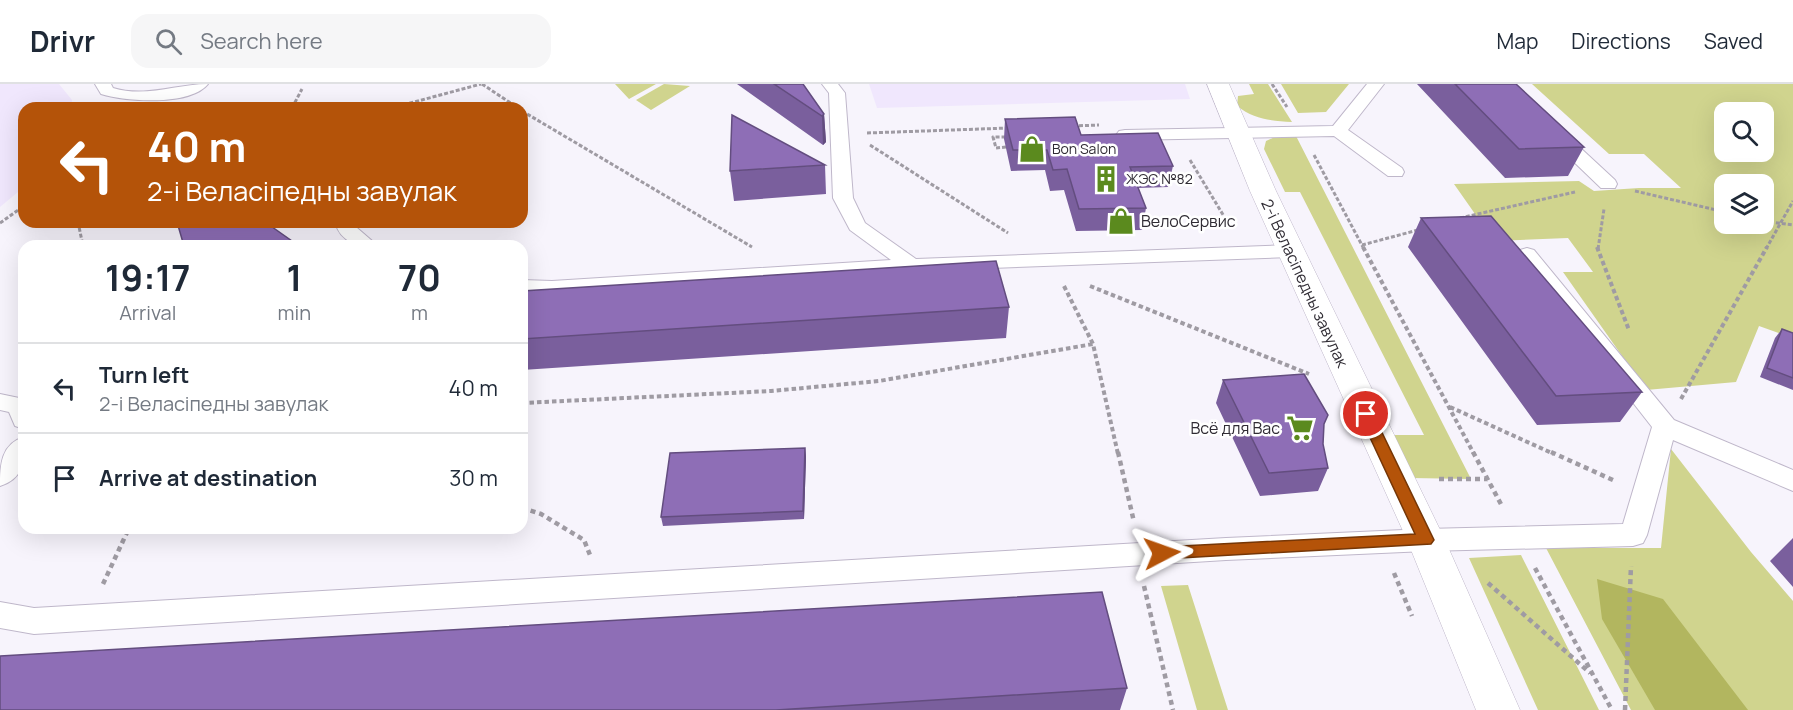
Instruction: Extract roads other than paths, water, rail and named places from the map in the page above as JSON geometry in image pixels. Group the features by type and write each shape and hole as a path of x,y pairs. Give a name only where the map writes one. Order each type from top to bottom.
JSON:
{"street":[{"name":"2-і Веласіпедны завулак","path":"1218,84 1237,133 1290,251 1426,540 1498,710"}],"lane":[{"path":"103,84 107,92 121,96 143,97 168,94 200,84"},
{"path":"830,84 837,93 843,198 857,226 911,265"},
{"path":"1338,131 1376,84"},
{"path":"1543,123 1608,184"},
{"path":"1106,130 1237,133 1338,131 1395,172"},
{"path":"347,228 361,240"},
{"path":"528,287 552,288 911,265 1290,251"},
{"path":"1527,254 1665,426 1793,481"},
{"path":"0,402 18,405"},
{"path":"0,615 34,621 1141,554 1426,540 1633,536 1665,426"},
{"path":"0,476 7,471 18,455"}],"place":[{"name":"Bon Salon","path":"1032,149"},
{"name":"ЖЭС №82","path":"1106,179"},
{"name":"ВелоСервис","path":"1121,221"},
{"name":"Всё для Вас","path":"1300,428"}]}
